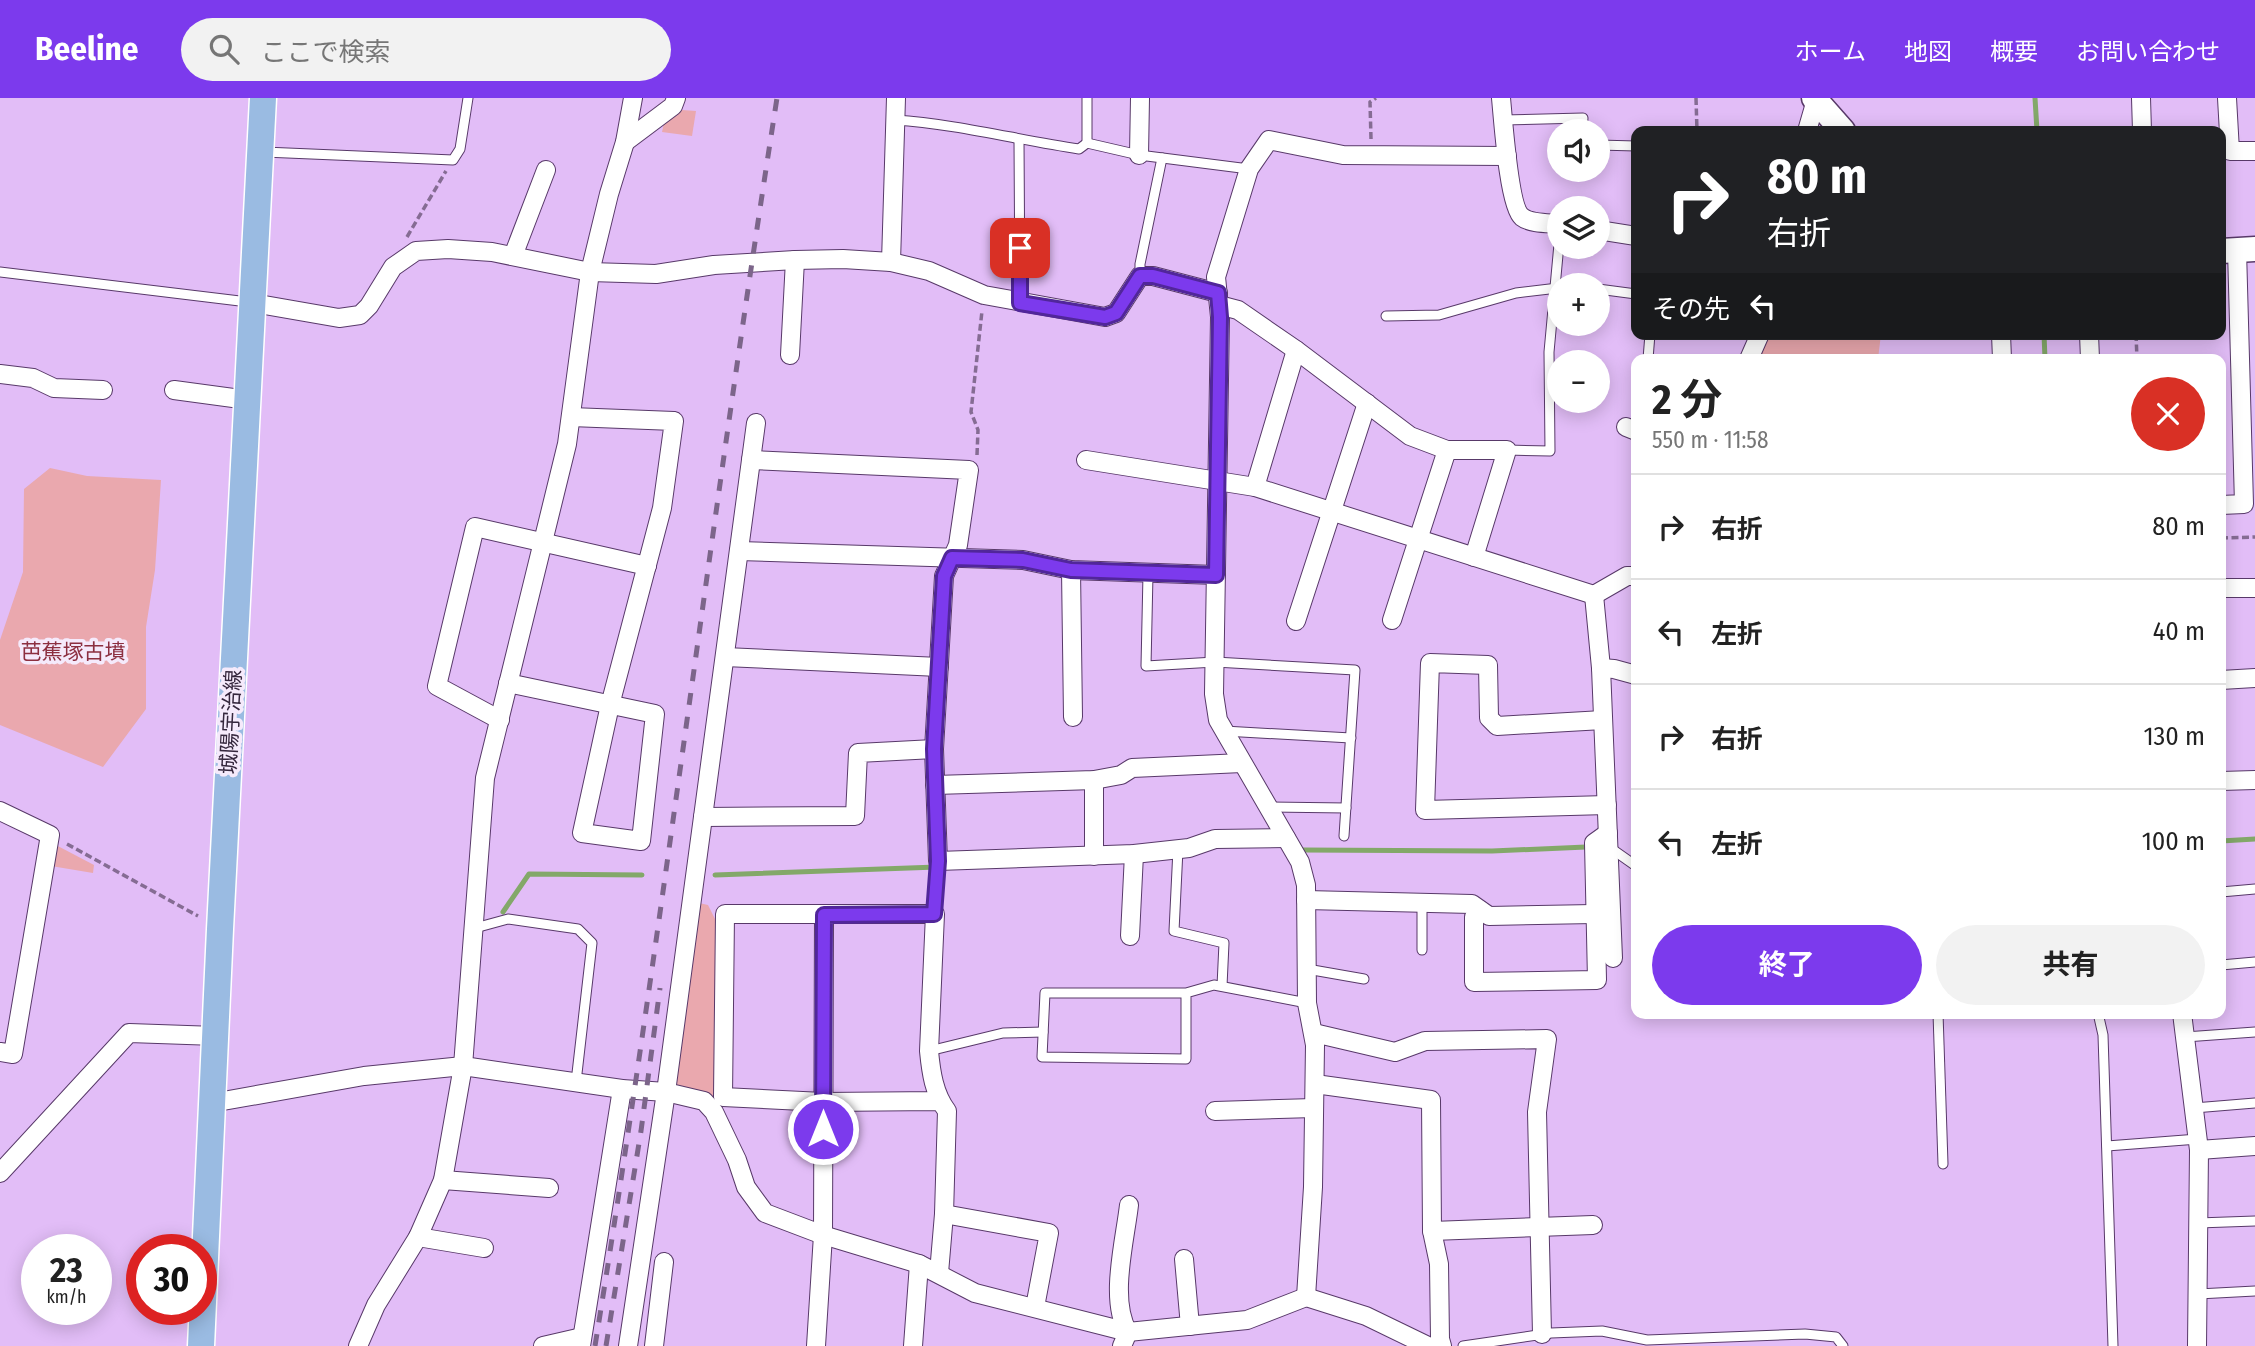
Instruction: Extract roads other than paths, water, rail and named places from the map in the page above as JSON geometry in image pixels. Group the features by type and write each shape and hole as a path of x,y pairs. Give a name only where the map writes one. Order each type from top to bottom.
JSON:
{"main road":[{"name":"城陽宇治線","path":"201,1346 219,929 262,98"},
{"path":"1815,99 1839,126"}],"street":[{"path":"358,1346 376,1306 418,1237 443,1180 463,1066 485,778 567,444 590,272 634,98"},
{"path":"625,142 673,106 676,98"},
{"path":"891,262 896,98"},
{"path":"1139,155 1140,98"},
{"path":"1501,98 1516,208 1520,216 1529,221 1547,223"},
{"path":"2141,98 2141,126"},
{"path":"2227,98 2230,151 2255,151"},
{"path":"1808,126 1815,99"},
{"path":"1306,1297 1313,1188 1315,1084 1314,1032 1307,1003 1306,886 1300,862 1218,720 1214,694 1218,481 1216,277 1249,169 1269,140 1343,155 1507,156"},
{"path":"513,256 546,170"},
{"path":"1610,232 1631,235"},
{"path":"2226,505 2244,504 2238,250"},
{"path":"253,303 340,318 360,315 369,306 393,267 416,251 492,251 590,272 656,274 715,265 795,260 891,262 929,271 984,295 1105,317 1116,313 1140,276 1153,276 1218,299 1238,310 1410,436 1447,450 1507,450 1474,556"},
{"path":"790,355 795,260"},
{"path":"1255,487 1296,350"},
{"path":"0,374 33,379 54,388 103,390"},
{"path":"174,390 248,400"},
{"path":"1296,621 1367,403"},
{"path":"509,683 610,705 655,714 641,841 582,833 610,705 662,508 674,421 571,417"},
{"path":"628,1346 666,1092 757,423"},
{"path":"1392,620 1447,450"},
{"path":"751,460 969,470 958,545 944,576 934,749 938,861 1134,854 1189,848 1215,839 1286,838"},
{"path":"1086,460 1255,487 1594,594 1631,576"},
{"path":"500,720 437,686 475,527 647,566"},
{"path":"739,551 1023,560 1071,570 1216,575"},
{"path":"1071,570 1073,717"},
{"path":"2226,588 2255,588"},
{"path":"1594,594 1601,668 1608,840 1617,899 1613,958"},
{"path":"725,657 939,667"},
{"path":"1603,720 1496,726 1489,718 1488,666 1430,663 1425,810 1607,805"},
{"path":"1601,668 1631,674"},
{"path":"2226,680 2255,678"},
{"path":"703,817 855,816 858,752 934,749"},
{"path":"935,785 1094,780 1121,775 1132,768 1242,763"},
{"path":"1094,780 1094,856"},
{"path":"2226,781 2255,780"},
{"path":"0,811 50,835 13,1054 0,1052"},
{"path":"1480,910 1474,917 1474,982 1597,980 1594,843 1608,840"},
{"path":"1129,936 1134,854"},
{"path":"1306,900 1472,904 1489,916 1594,914"},
{"path":"939,1273 947,1111 939,1101 929,1051 934,914 725,914 719,1104 746,1187 765,1213 823,1235 919,1264 975,1293 1035,1307 1125,1339 1190,1326 1247,1320 1306,1297 1366,1316 1428,1346"},
{"path":"816,1346 823,1235 824,915"},
{"path":"2183,1019 2198,1144 2197,1346"},
{"path":"1314,1032 1395,1052 1425,1041 1547,1039 1536,1112 1542,1334"},
{"path":"0,1173 128,1033 216,1036"},
{"path":"212,1101 364,1076 463,1066 622,1089 666,1092 719,1104 939,1101"},
{"path":"1315,1084 1431,1100 1432,1231 1439,1264 1442,1346"},
{"path":"544,1346 582,1341 622,1089"},
{"path":"1215,1111 1314,1108"},
{"path":"2198,1144 2255,1146"},
{"path":"443,1180 550,1188"},
{"path":"1125,1339 1119,1285 1129,1205"},
{"path":"944,1214 1049,1233 1035,1307"},
{"path":"1432,1231 1593,1225"},
{"path":"418,1237 484,1248"},
{"path":"1184,1259 1190,1326"},
{"path":"654,1346 664,1262"},
{"path":"913,1346 919,1264"}],"lane":[{"path":"260,152 453,160 460,149 468,98"},
{"path":"1087,98 1087,143"},
{"path":"1503,120 1583,119"},
{"path":"895,120 930,122 1079,149 1087,143 1139,155 1249,169"},
{"path":"1019,140 1020,303"},
{"path":"1610,145 1631,146"},
{"path":"1140,276 1140,264 1162,158"},
{"path":"0,272 253,303"},
{"path":"1386,316 1439,315 1516,293 1547,289"},
{"path":"1610,290 1631,292"},
{"path":"1507,450 1550,452 1551,336"},
{"path":"1148,574 1146,666 1215,662 1355,670 1344,836"},
{"path":"1224,731 1351,738"},
{"path":"1268,807 1346,808"},
{"path":"1608,840 1631,861"},
{"path":"1178,849 1174,931 1224,943 1222,986"},
{"path":"934,914 938,861"},
{"path":"2226,892 2255,889"},
{"path":"1422,903 1422,950"},
{"path":"475,928 508,919 578,929 592,943 576,1082"},
{"path":"2226,965 2255,962"},
{"path":"1307,969 1364,979"},
{"path":"1186,993 1185,1059 1042,1057 1045,993 1186,993 1214,985 1307,1003"},
{"path":"1938,1019 1943,1164"},
{"path":"2099,1019 2103,1035 2113,1346"},
{"path":"929,1051 1003,1032 1043,1032"},
{"path":"2185,1037 2255,1032"},
{"path":"2194,1108 2255,1103"},
{"path":"2106,1146 2198,1144"},
{"path":"2198,1223 2255,1221"},
{"path":"2198,1294 2255,1291"},
{"path":"1464,1346 1542,1334 1602,1331 1647,1340 1805,1334 1836,1337 1843,1346"}],"waterway":[{"path":"2035,98 2037,126"},
{"path":"2044,340 2045,354"},
{"path":"2226,841 2255,839"},
{"path":"1303,850 1492,851 1586,847"},
{"path":"715,875 937,867"},
{"path":"503,912 529,874 642,875"}],"railway":[{"path":"595,1346 643,1034 777,98"},
{"path":"606,1346 641,1131 660,988"}],"park label":[{"name":"芭蕉塚古墳","path":"73,652"}]}
